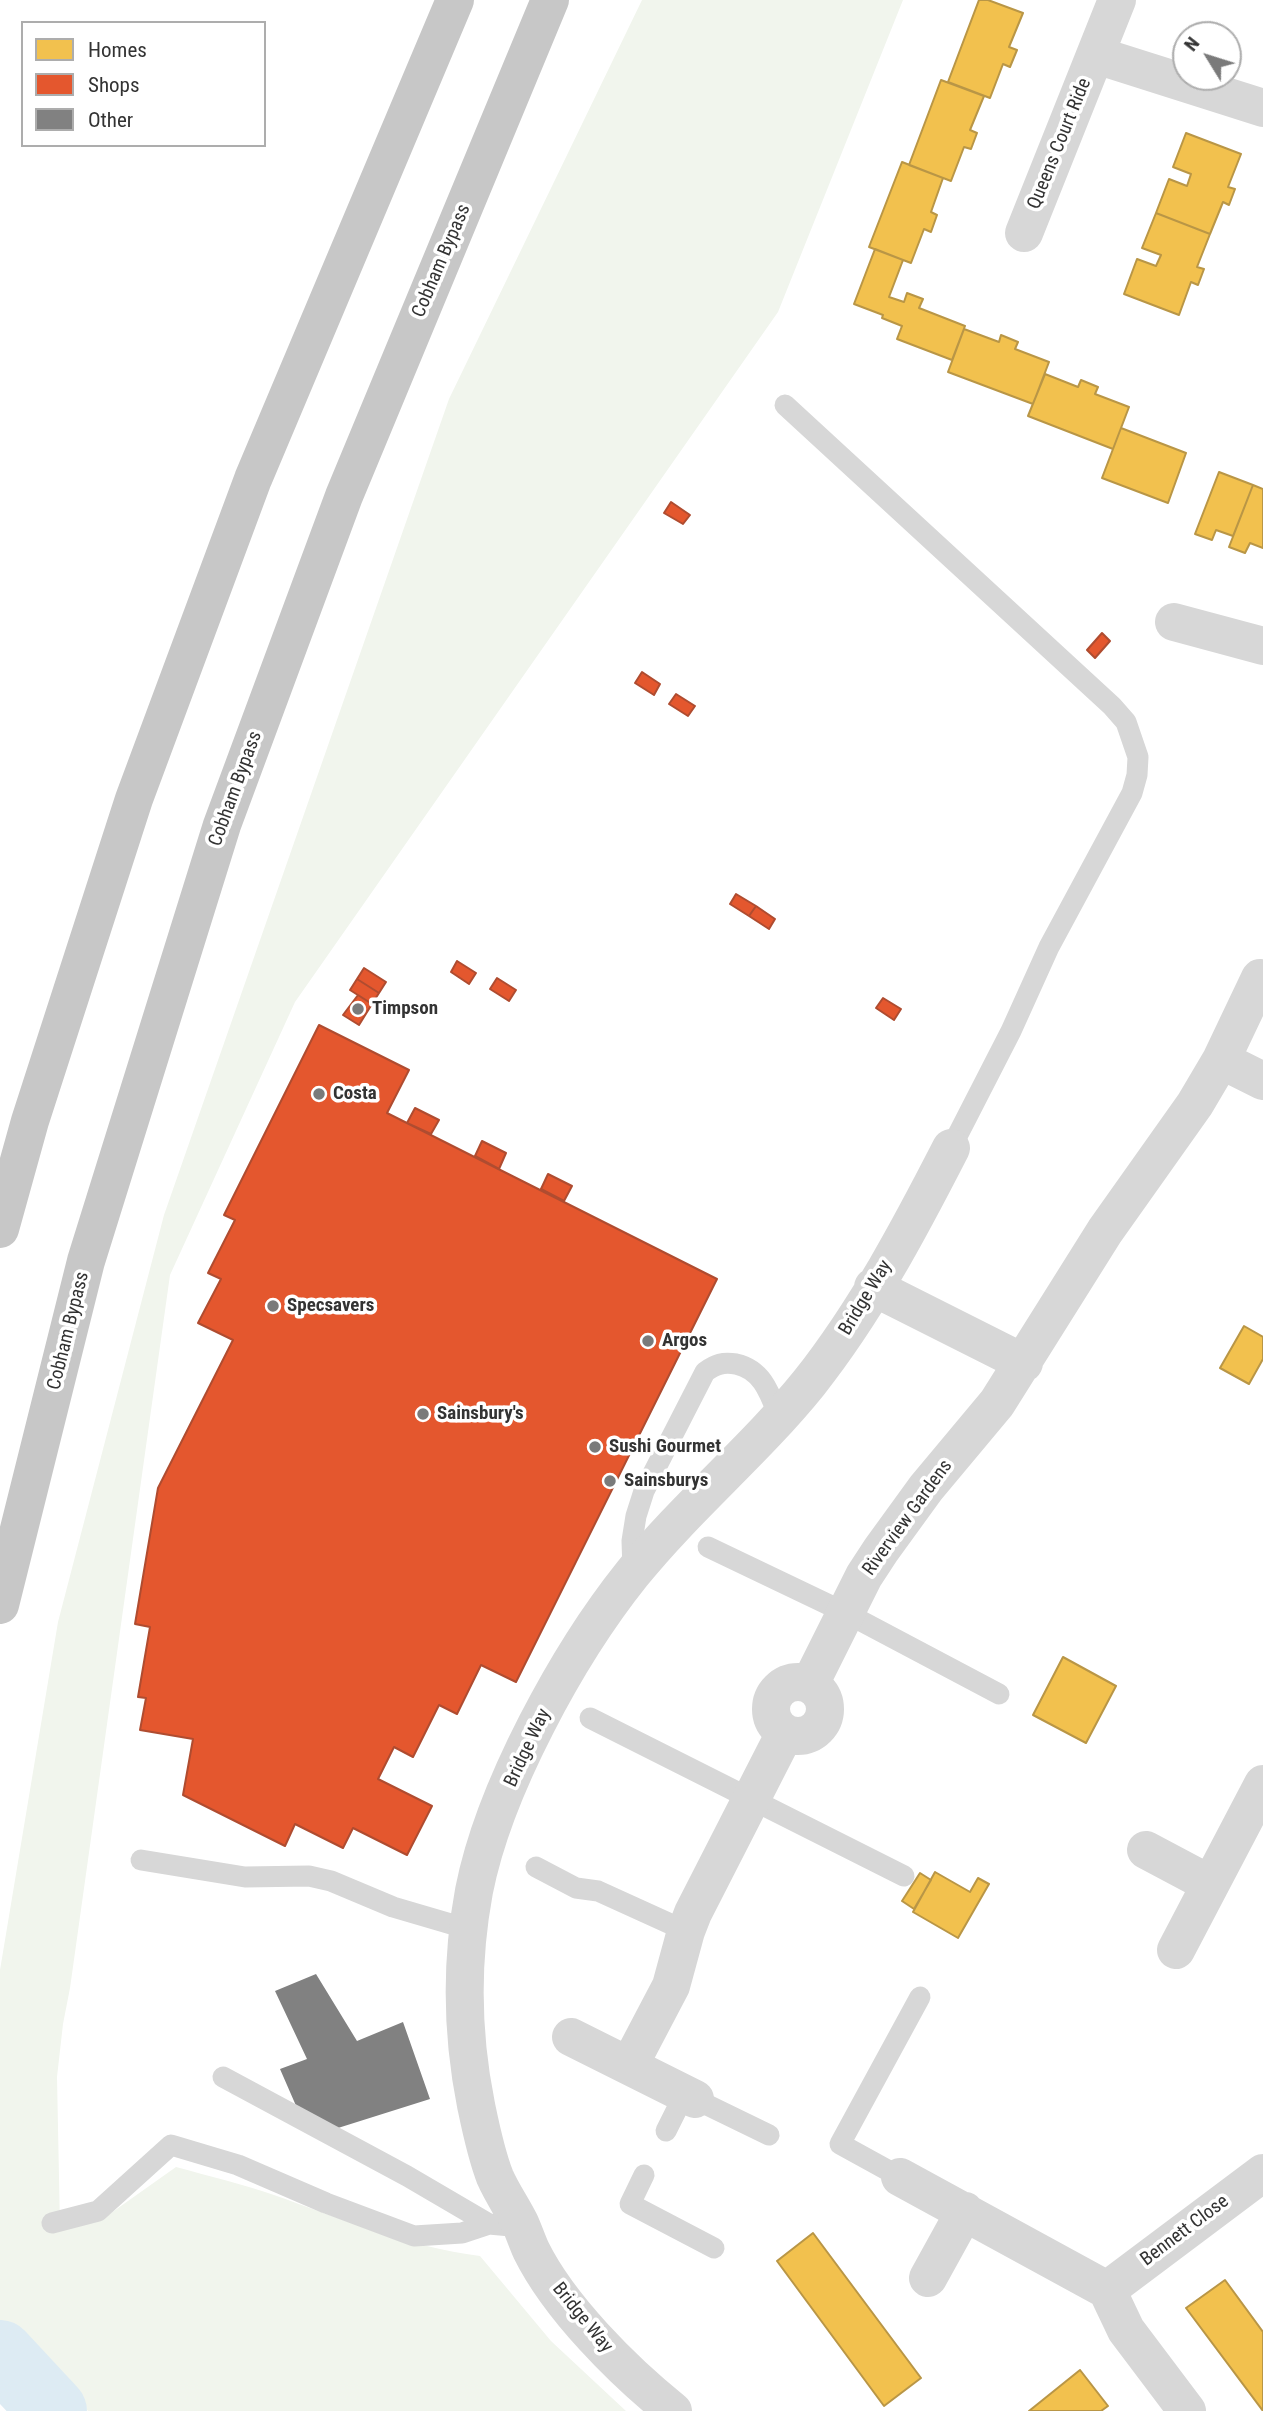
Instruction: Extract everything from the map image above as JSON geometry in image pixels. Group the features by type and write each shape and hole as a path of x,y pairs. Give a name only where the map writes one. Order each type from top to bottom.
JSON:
{"highway":[{"path":"0,1229 30,1121 134,799 253,479 455,0"},
{"name":"Cobham Bypass","path":"0,1605 86,1261 222,825 344,496 550,0"},
{"path":"0,1195 30,1121"}],"street":[{"name":"Queens Court Ride","path":"1024,233 1117,0"},
{"name":"Queens Court Ride","path":"1096,55 1263,107"},
{"path":"1174,622 1263,646"},
{"name":"Riverview Gardens","path":"629,2066 671,1986 686,1931 785,1733 772,1719 771,1701 776,1692 791,1682 810,1684 864,1576 881,1550 926,1488 997,1403 1105,1231 1195,1104 1221,1059 1260,978"},
{"path":"1221,1059 1263,1081"},
{"name":"Bridge Way","path":"673,2411 621,2366 561,2295 532,2251 505,2226 495,2176 482,2134 467,2042 464,1991 474,1889 483,1854 517,1767 554,1693 608,1606 670,1530 779,1417 831,1354 928,1193 951,1148"},
{"path":"873,1287 1024,1363"},
{"path":"1176,1950 1263,1784"},
{"path":"1146,1850 1210,1884"},
{"path":"571,2037 690,2096"},
{"name":"Bennett Close","path":"1107,2290 1263,2173"},
{"path":"900,2177 1107,2290 1126,2330 1187,2411"},
{"path":"928,2278 965,2211"}],"lane":[{"path":"785,405 1112,706 1126,722 1138,757 1137,775 1125,809 1049,947 1011,1031 951,1148"},
{"path":"633,1573 632,1541 644,1491 705,1372 724,1363 746,1367 755,1372 769,1390 779,1417"},
{"path":"708,1547 846,1613 999,1694"},
{"path":"590,1718 904,1876"},
{"path":"141,1860 246,1877 309,1876 331,1881 393,1907 468,1929"},
{"path":"536,1867 576,1888 598,1891 686,1931"},
{"path":"900,2177 840,2144 920,1997"},
{"path":"223,2077 505,2226"},
{"path":"666,2131 690,2096 769,2135"},
{"path":"52,2223 98,2211 171,2145 238,2165 326,2203 414,2236 462,2233 505,2226"},
{"path":"644,2175 630,2204 715,2248"}],"shaded area":[{"path":"642,0 903,0 778,312 295,1002 170,1275 57,2077 60,2227 104,2218 176,2167 262,2191 401,2239 480,2256 551,2341 626,2411 88,2411 0,2323 0,1970 58,1622 164,1215 449,399"}],"building: Homes":[{"path":"979,0 988,0 1023,13 1009,47 1017,50 1010,67 1003,64 990,98 948,82"},
{"path":"941,80 984,96 970,130 977,133 971,149 964,147 951,181 909,165"},
{"path":"1186,133 1241,154 1228,187 1235,189 1229,205 1223,202 1210,234 1156,213 1169,179 1187,186 1191,174 1173,167"},
{"path":"902,162 943,178 931,212 937,215 931,232 924,229 911,263 869,247"},
{"path":"1156,213 1210,234 1197,267 1204,269 1198,285 1191,282 1179,315 1124,294 1137,259 1156,266 1161,255 1142,248"},
{"path":"875,249 903,260 889,297 904,302 907,293 923,299 919,308 965,326 952,360 897,339 902,326 854,304"},
{"path":"964,329 999,342 1001,335 1018,342 1015,349 1049,362 1033,404 948,372"},
{"path":"1045,374 1078,387 1081,380 1098,387 1095,394 1129,407 1113,449 1028,416"},
{"path":"1121,428 1186,453 1168,503 1102,478"},
{"path":"1219,472 1253,485 1233,536 1216,530 1212,540 1195,534"},
{"path":"1253,485 1263,489 1263,548 1250,543 1245,553 1229,547"},
{"path":"1244,1326 1263,1337 1263,1359 1249,1384 1220,1368"},
{"path":"1063,1657 1116,1686 1086,1743 1033,1715"},
{"path":"935,1872 970,1892 978,1878 989,1884 958,1938 913,1912"},
{"path":"920,1873 931,1880 914,1909 902,1901"},
{"path":"813,2233 921,2378 884,2406 777,2261"},
{"path":"1225,2280 1263,2332 1263,2411 1186,2308"},
{"path":"1080,2370 1108,2406 1101,2411 1029,2411"}],"building: Shops":[{"path":"671,502 690,515 683,524 664,513"},
{"path":"1102,633 1110,641 1095,658 1087,650"},
{"path":"642,672 660,684 654,695 635,683"},
{"path":"676,694 695,706 688,716 669,704"},
{"path":"736,894 756,906 749,916 730,904"},
{"path":"756,906 775,919 769,929 749,916"},
{"path":"457,961 476,973 469,984 451,972"},
{"path":"364,968 386,982 379,993 357,979"},
{"path":"497,978 516,990 509,1001 490,989"},
{"path":"357,979 379,993 372,1004 350,990"},
{"name":"Timpson","path":"358,995 372,1004 359,1025 343,1015"},
{"path":"883,998 901,1009 894,1020 876,1008"},
{"name":"Sainsbury's","path":"319,1025 409,1070 387,1113 717,1279 516,1682 481,1665 457,1714 439,1705 413,1757 394,1747 378,1779 432,1806 407,1855 353,1828 343,1848 295,1824 285,1846 183,1795 193,1739 140,1730 146,1698 138,1697 150,1627 135,1624 158,1488 233,1340 198,1323 221,1279 208,1273 235,1220 224,1215"},
{"path":"415,1108 439,1120 431,1134 407,1123"},
{"path":"482,1141 506,1153 499,1169 475,1156"},
{"path":"548,1174 572,1186 564,1201 541,1189"}],"building: Other":[{"path":"316,1974 357,2041 403,2022 430,2099 338,2128 297,2108 280,2069 307,2059 275,1991"}],"waterway":[{"path":"0,2354 53,2411"}],"place":[{"name":"Timpson","path":"358,1009"},
{"name":"Costa","path":"319,1094"},
{"name":"Specsavers","path":"273,1306"},
{"name":"Argos","path":"648,1341"},
{"name":"Sainsbury's","path":"423,1414"},
{"name":"Sushi Gourmet","path":"595,1447"},
{"name":"Sainsburys","path":"610,1481"}]}
